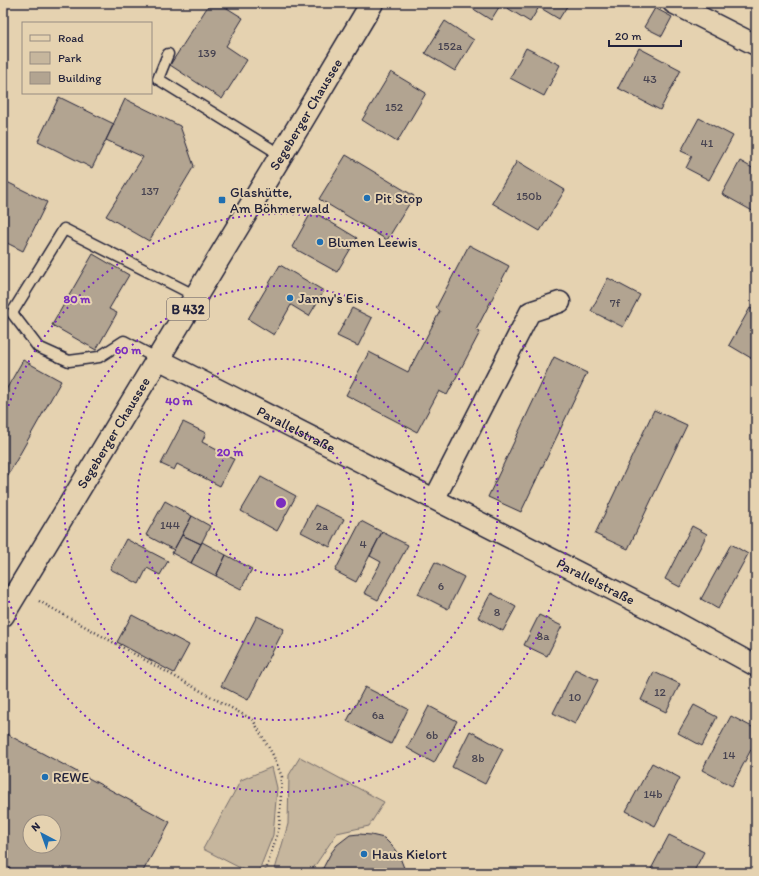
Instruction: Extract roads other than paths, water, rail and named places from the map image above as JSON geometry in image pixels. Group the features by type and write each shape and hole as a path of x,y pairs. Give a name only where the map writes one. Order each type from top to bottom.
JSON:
{"main road":[{"name":"Segeberger Chaussee","path":"3,615 372,3"}],"street":[{"path":"673,3 756,45"},
{"path":"435,498 530,312 560,302"},
{"name":"Parallelstraße","path":"158,358 667,617 756,666"}],"lane":[{"path":"168,54 158,79 281,155"},
{"path":"158,358 124,341 99,356 69,361 38,347 12,313 64,229 196,296"}],"place":[{"name":"Pit Stop","path":"367,198"},
{"name":"Glashütte, Am Böhmerwald","path":"222,200"},
{"name":"Blumen Leewis","path":"320,242"},
{"name":"Janny's Eis","path":"290,298"},
{"name":"REWE","path":"45,777"},
{"name":"Haus Kielort","path":"364,854"}]}
